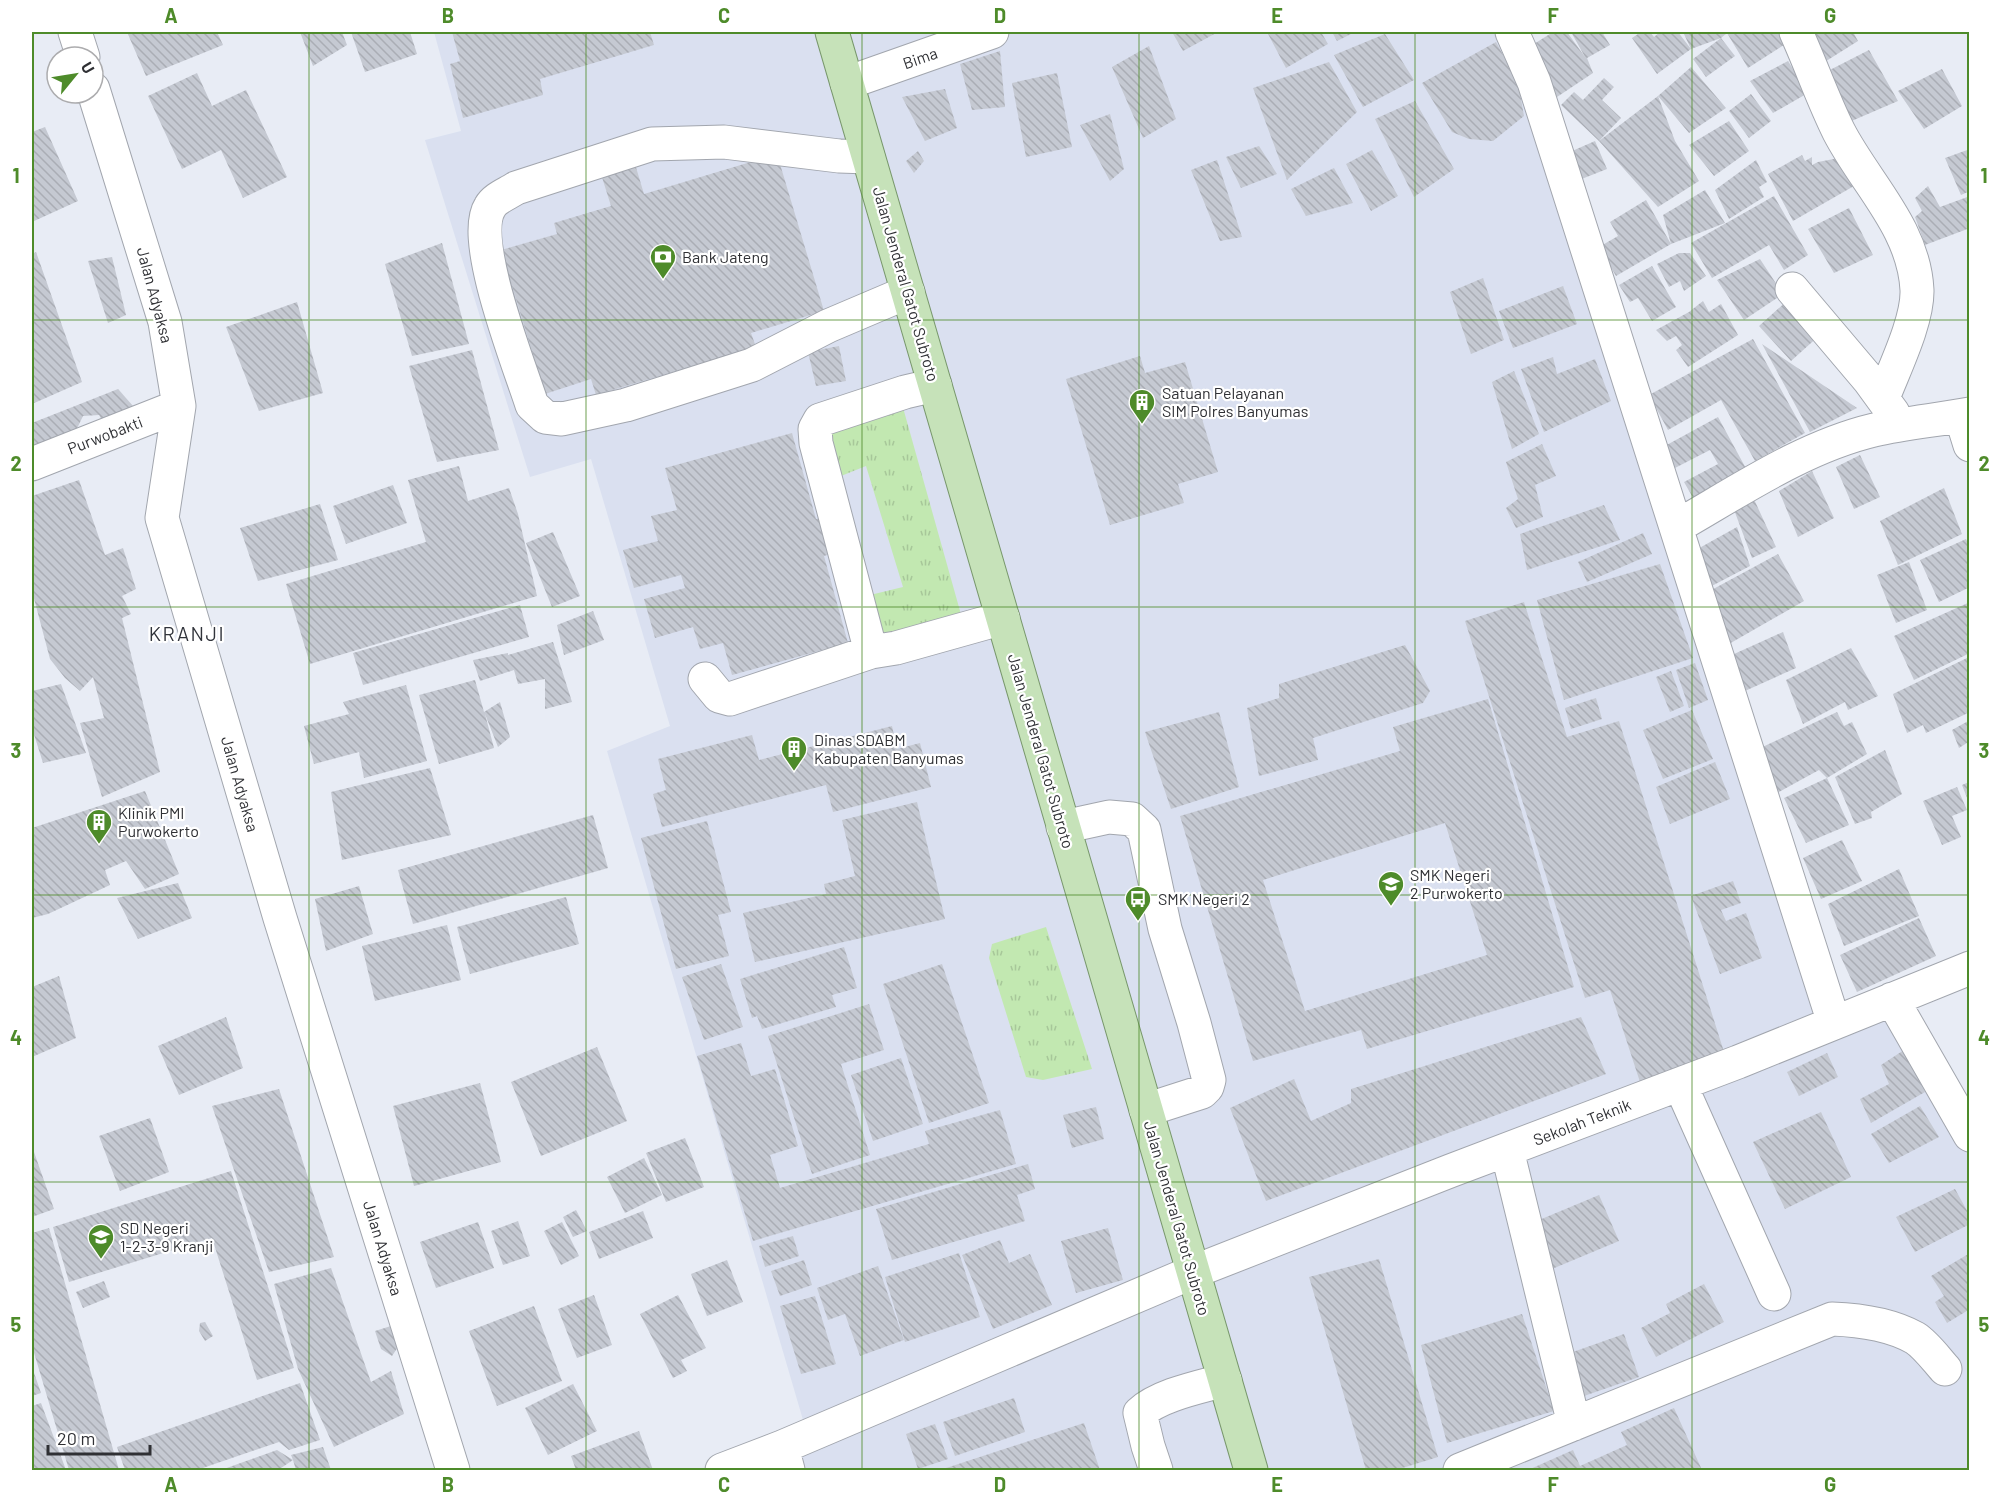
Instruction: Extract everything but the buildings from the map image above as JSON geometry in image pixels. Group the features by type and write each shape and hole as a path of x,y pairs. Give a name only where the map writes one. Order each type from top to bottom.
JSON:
{"main road":[{"name":"Jalan Jenderal Gatot Subroto","path":"832,32 1251,1470"}],"street":[{"name":"Bima","path":"847,83 992,32"},
{"path":"1512,32 1534,82 1834,1023"},
{"path":"1796,32 1839,133 1900,229 1910,251 1917,292 1914,311 1883,398"},
{"name":"Jalan Adyaksa","path":"98,105 165,322 179,406 162,518 280,918 453,1470"},
{"path":"868,157 838,156 724,142 652,144 516,188 498,199 489,208 484,225 489,270 532,405 545,417 561,419 626,405 752,365 838,322 908,292"},
{"path":"1792,289 1869,380 1902,426"},
{"path":"871,652 814,429 820,420 905,392 935,385"},
{"name":"Purwobakti","path":"32,464 179,406"},
{"path":"1676,527 1791,461 1827,446 1873,431 1902,426 1967,425"},
{"path":"705,679 719,696 730,699 871,652 896,648 1003,618"},
{"path":"1064,827 1109,817 1132,819 1144,830 1165,929 1209,1080 1202,1092 1146,1110"},
{"name":"Sekolah Teknik","path":"722,1470 785,1459 1193,1272 1680,1084 1970,968"},
{"path":"1892,999 1970,1134"},
{"path":"1680,1084 1774,1294"},
{"path":"1507,1150 1574,1424"},
{"path":"1460,1470 1832,1319 1863,1320 1916,1339 1945,1369"},
{"path":"1156,1470 1140,1413 1147,1407 1181,1393 1225,1380"}],"shaded area":[{"path":"434,32 1512,32 1834,1022 1892,999 1969,1135 1969,1470 788,1470 808,1437 607,751 670,726 591,459 530,477 425,140 461,131"}],"green space":[{"path":"902,404 962,618 880,641 866,596 903,587 866,466 831,480 824,430"},
{"path":"1046,927 1092,1069 1043,1080 1026,1077 989,958 992,944"}],"place":[{"name":"Bank Jateng","path":"663,280"},
{"name":"Satuan Pelayanan SIM Polres Banyumas","path":"1142,425"},
{"name":"Dinas SDABM Kabupaten Banyumas","path":"794,772"},
{"name":"Klinik PMI Purwokerto","path":"99,845"},
{"name":"SMK Negeri 2 Purwokerto","path":"1391,907"},
{"name":"SMK Negeri 2","path":"1138,922"},
{"name":"SD Negeri 1-2-3-9 Kranji","path":"101,1260"}],"district":[{"name":"KRANJI","path":"187,634"}]}
